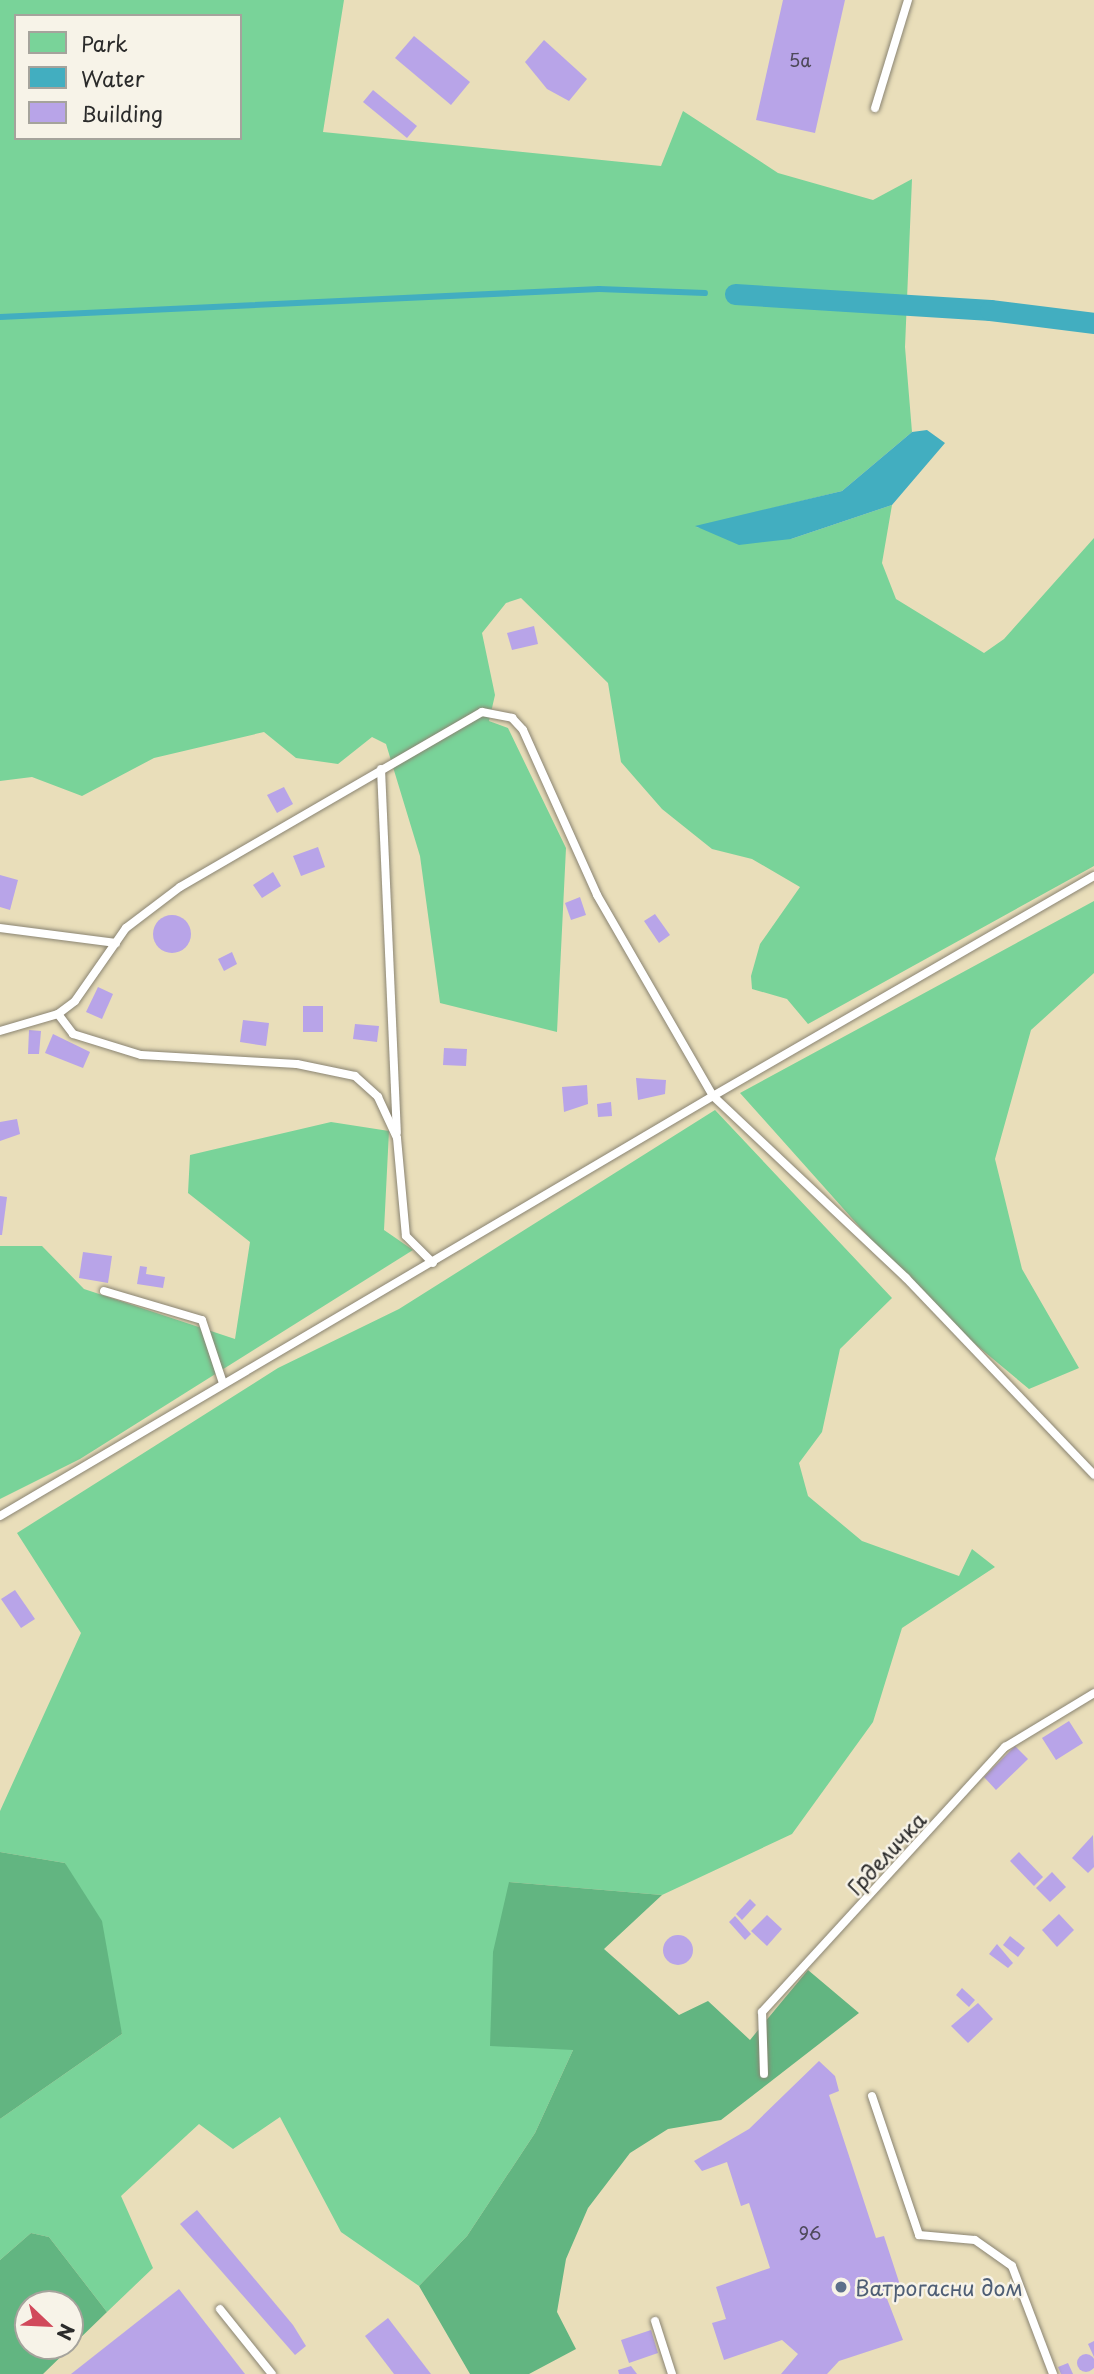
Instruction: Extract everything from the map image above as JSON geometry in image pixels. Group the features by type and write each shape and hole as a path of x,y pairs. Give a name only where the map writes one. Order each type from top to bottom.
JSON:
{"lane":[{"path":"875,108 908,0"},
{"path":"0,1031 58,1014 90,982 116,943 180,887 463,719 482,712 512,718 597,895 713,1096 888,1261 1094,1475"},
{"path":"381,769 397,1138 406,1236 433,1263"},
{"path":"0,1516 713,1096 1094,876"},
{"path":"0,928 116,943"},
{"path":"58,1014 74,1034 141,1055 342,1069 371,1088 397,1138"},
{"path":"104,1291 202,1320 223,1383"},
{"name":"Грделичка","path":"764,2074 762,2012 1005,1747 1094,1693"},
{"path":"872,2096 919,2235 975,2240 1004,2258 1053,2374"},
{"path":"220,2309 272,2374"},
{"path":"655,2321 672,2374"}],"green space":[{"path":"0,0 344,0 323,132 661,166 683,111 778,173 873,200 912,179 905,347 912,432 842,491 696,527 791,539 892,505 882,563 896,599 984,653 1004,639 1094,538 1094,866 808,1024 787,999 752,989 751,976 760,944 800,887 752,859 712,849 662,809 621,762 608,683 521,598 506,603 482,633 495,695 489,721 508,728 566,848 557,1032 440,1003 420,856 386,744 372,737 338,764 296,758 264,732 154,758 82,796 32,777 0,781"},
{"path":"1094,901 1094,973 1031,1030 995,1159 1022,1269 1079,1368 1029,1389 933,1309 740,1093"},
{"path":"715,1110 892,1298 840,1349 822,1432 799,1463 808,1496 862,1541 959,1576 972,1549 995,1567 902,1628 873,1722 792,1834 662,1895 509,1882 573,2050 535,2133 467,2236 419,2286 341,2232 280,2117 233,2149 199,2124 121,2196 153,2268 107,2312 49,2237 31,2233 0,2260 0,2119 122,2034 65,1863 0,1852 0,1811 81,1633 17,1533 278,1368 399,1309"},
{"path":"331,1122 389,1131 384,1230 413,1250 80,1459 0,1499 0,1246 42,1246 84,1289 235,1339 250,1242 188,1193 190,1155"},
{"path":"0,1852 65,1863 102,1921 122,2034 0,2119"},
{"path":"509,1882 662,1895 604,1949 679,2015 708,2001 750,2040 808,1970 859,2013 721,2120 668,2129 630,2153 588,2208 566,2259 557,2312 576,2349 529,2374 470,2374 419,2286 467,2236 535,2133 573,2050 490,2046 493,1952"},
{"path":"31,2233 49,2237 107,2312 84,2334 84,2290 14,2290 14,2360 57,2360 43,2374 0,2374 0,2260"}],"water":[{"path":"927,430 945,443 892,505 791,539 739,545 695,526 842,491 912,432"}],"building":[{"path":"783,0 845,0 815,133 756,120"},
{"path":"414,36 470,82 451,105 395,58"},
{"path":"544,40 587,79 569,101 547,89 525,62"},
{"path":"373,90 417,126 407,138 363,102"},
{"path":"534,626 538,644 512,650 507,633"},
{"path":"284,787 293,804 277,813 267,795"},
{"path":"318,847 325,867 301,876 293,856"},
{"path":"273,872 281,886 262,898 253,885"},
{"path":"0,875 18,880 10,910 0,907"},
{"path":"580,897 586,915 571,920 565,903"},
{"path":"655,914 670,935 659,943 644,921"},
{"path":"172,915 185,921 191,934 185,947 172,953 159,947 153,934 159,921"},
{"path":"232,952 237,964 224,971 218,959"},
{"path":"98,987 113,994 102,1019 86,1012"},
{"path":"303,1006 323,1006 323,1032 303,1032"},
{"path":"243,1020 269,1023 266,1046 240,1042"},
{"path":"355,1024 379,1026 377,1042 353,1039"},
{"path":"29,1030 41,1031 39,1054 28,1054"},
{"path":"53,1034 90,1052 83,1068 45,1053"},
{"path":"444,1048 467,1049 466,1066 443,1065"},
{"path":"636,1078 666,1080 665,1094 638,1100"},
{"path":"587,1085 588,1104 564,1112 562,1087"},
{"path":"611,1102 612,1116 598,1117 597,1104"},
{"path":"17,1119 20,1134 0,1141 0,1122"},
{"path":"0,1196 7,1197 2,1235 0,1235"},
{"path":"83,1252 112,1256 108,1283 79,1278"},
{"path":"140,1266 147,1267 146,1274 165,1277 163,1288 137,1284"},
{"path":"15,1590 35,1619 21,1628 1,1599"},
{"path":"1069,1721 1083,1743 1056,1760 1042,1738"},
{"path":"1015,1746 1028,1759 996,1790 984,1777"},
{"path":"1093,1835 1094,1867 1088,1873 1072,1858"},
{"path":"1019,1852 1043,1877 1034,1886 1010,1861"},
{"path":"1052,1872 1066,1887 1050,1902 1036,1888"},
{"path":"750,1899 756,1905 742,1920 736,1914"},
{"path":"1059,1914 1074,1930 1057,1947 1042,1930"},
{"path":"767,1915 782,1929 767,1946 751,1931"},
{"path":"735,1916 751,1934 745,1940 729,1922"},
{"path":"678,1935 684,1936 692,1944 692,1956 684,1964 678,1965 672,1964 664,1956 663,1950 664,1944 672,1936"},
{"path":"1010,1936 1025,1948 1018,1957 1003,1945"},
{"path":"997,1944 1013,1963 1008,1968 989,1954"},
{"path":"962,1988 975,2000 969,2007 956,1995"},
{"path":"978,2003 993,2019 968,2043 951,2026"},
{"path":"819,2061 835,2076 839,2091 829,2095 876,2238 884,2236 900,2285 884,2291 903,2340 839,2361 827,2374 781,2374 798,2354 782,2340 724,2360 712,2323 726,2319 716,2287 770,2268 749,2203 741,2206 727,2162 702,2171 694,2161 749,2129"},
{"path":"197,2210 293,2325 306,2346 295,2355 180,2224"},
{"path":"179,2289 245,2374 71,2374"},
{"path":"388,2318 431,2374 394,2374 365,2336"},
{"path":"651,2330 658,2353 629,2363 621,2340"},
{"path":"1094,2341 1094,2357 1088,2344"},
{"path":"1082,2354 1090,2354 1095,2363 1093,2370 1082,2372 1077,2367 1077,2359"},
{"path":"1068,2363 1073,2374 1061,2374 1058,2367"},
{"path":"631,2366 637,2374 619,2374 618,2370"}],"waterway":[{"path":"0,317 599,289 705,293"},
{"path":"735,294 990,310 1094,323"}],"place":[{"name":"Ватрогасни дом","path":"841,2287"}]}
